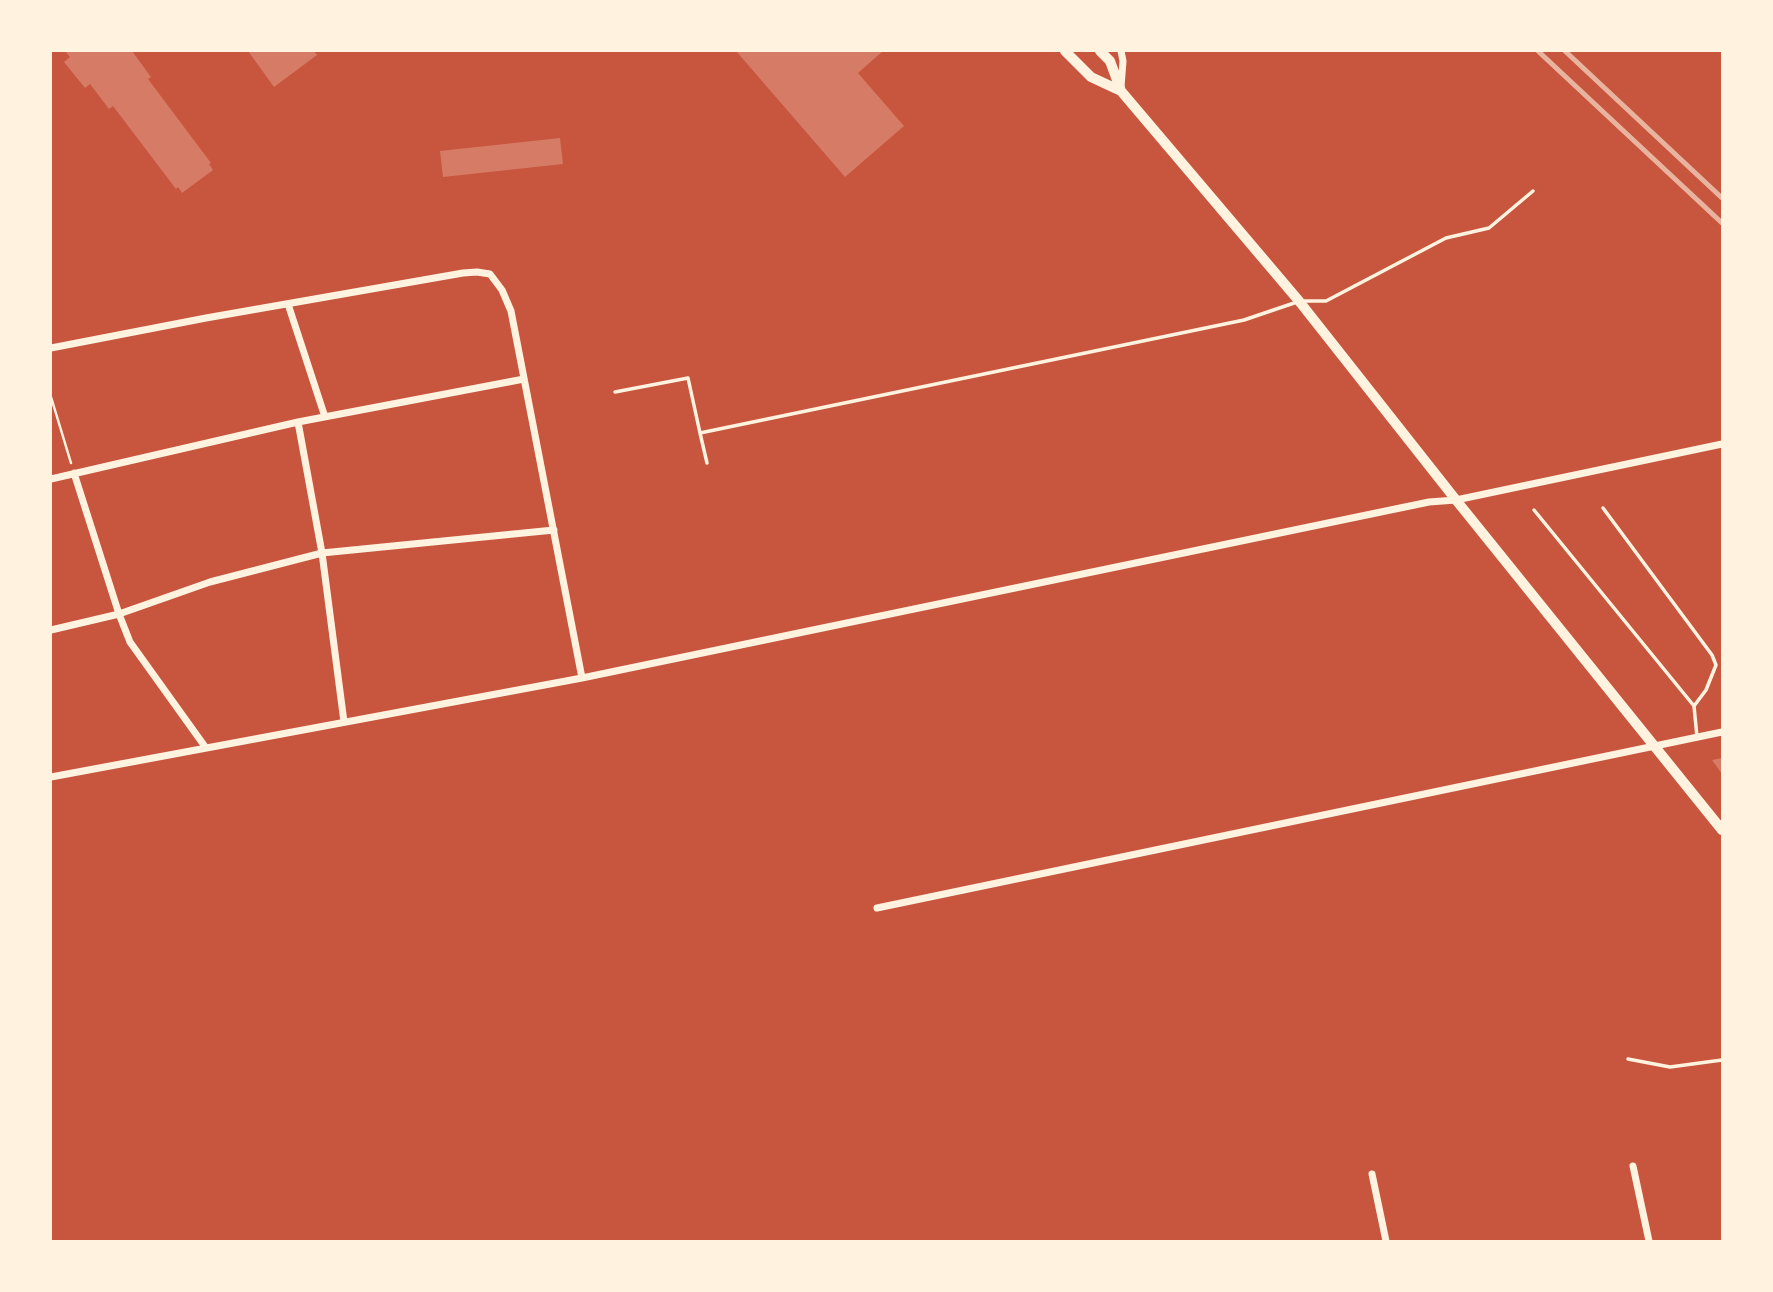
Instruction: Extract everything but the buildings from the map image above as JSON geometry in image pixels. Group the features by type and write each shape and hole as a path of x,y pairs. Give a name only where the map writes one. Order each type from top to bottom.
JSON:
{"main road":[{"path":"1065,51 1091,78 1121,91"},
{"path":"1100,51 1110,61 1121,91 1299,301 1722,830"}],"street":[{"path":"1121,51 1121,91"},
{"path":"51,348 463,273 477,271 490,274 502,290 511,311 582,678"},
{"path":"288,304 325,417"},
{"path":"51,479 298,422 524,379"},
{"path":"298,422 322,553 344,722"},
{"path":"51,777 582,678 1722,444"},
{"path":"74,473 119,614 131,642 206,748"},
{"path":"51,630 119,614 209,582 322,553 554,530"},
{"path":"877,908 1722,732"},
{"path":"1633,1166 1650,1241"},
{"path":"1372,1174 1387,1241"}],"lane":[{"path":"700,433 1244,320 1299,301 1326,301 1446,238 1489,228 1533,191"},
{"path":"615,392 688,378 707,463"},
{"path":"1603,508 1712,655 1716,665 1706,690 1694,705"},
{"path":"1534,510 1694,705 1697,737"},
{"path":"1629,1059 1670,1067 1722,1059"}],"path":[{"path":"51,397 74,473"}],"railway":[{"path":"1538,51 1722,223"},
{"path":"1565,51 1722,198"}]}
